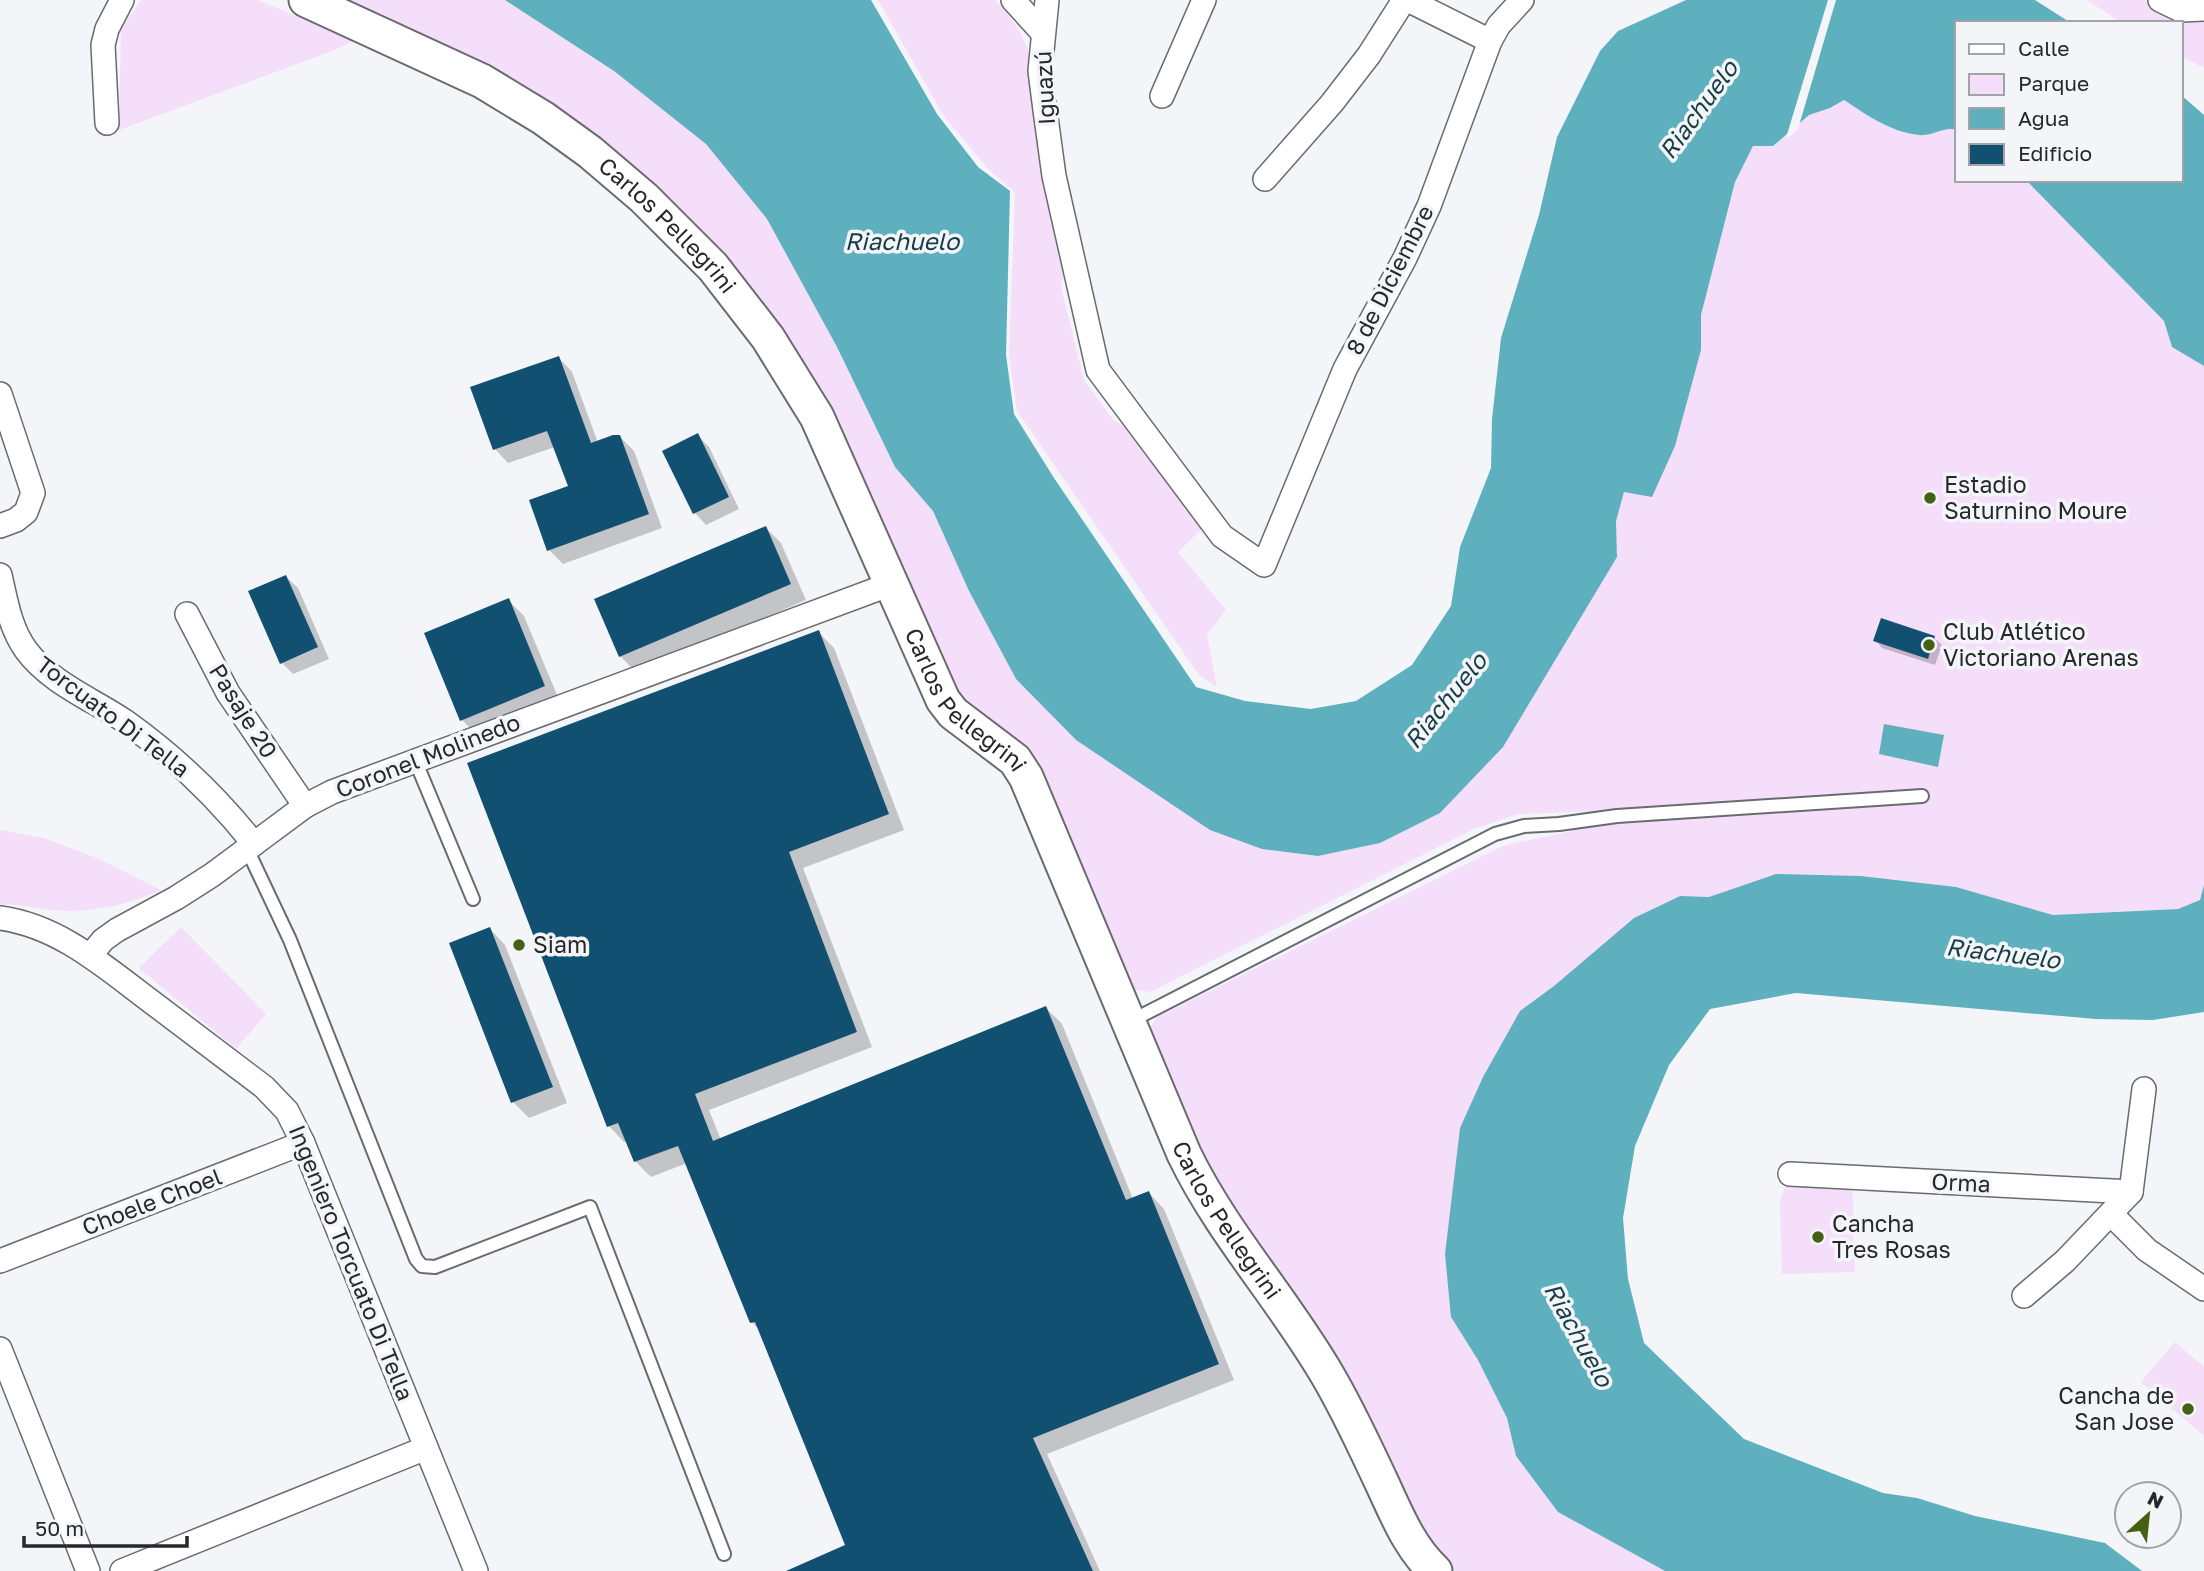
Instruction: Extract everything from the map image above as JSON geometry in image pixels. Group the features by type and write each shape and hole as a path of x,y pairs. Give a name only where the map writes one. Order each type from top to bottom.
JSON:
{"street":[{"path":"107,123 103,44 107,29 122,0"},
{"name":"Carlos Pellegrini","path":"306,0 482,81 544,118 590,152 654,208 713,267 768,338 817,417 943,700 954,713 1015,760 1026,777 1198,1183 1327,1374 1348,1410 1405,1533 1435,1571"},
{"path":"1013,0 1043,33"},
{"name":"Iguazú","path":"1047,0 1040,71 1054,176 1098,370 1222,536 1264,565"},
{"path":"1162,96 1204,0"},
{"path":"1265,179 1332,103 1406,0 1490,41"},
{"name":"8 de Diciembre","path":"1264,565 1345,369 1405,258 1429,206 1490,41 1499,25 1522,0"},
{"path":"2160,0 2181,10 2204,9"},
{"path":"0,394 33,493 26,512 16,520 0,526"},
{"name":"Torcuato Di Tella","path":"0,575 10,616 8,636 44,669 134,728 179,764 227,810 251,846"},
{"name":"Coronel Molinedo","path":"90,956 110,935 176,898 305,806 332,792 891,584"},
{"name":"Pasaje 20","path":"187,614 228,693 305,806"},
{"path":"0,918 22,921 55,934 90,956"},
{"name":"Ingeniero Torcuato Di Tella","path":"90,956 278,1099 287,1111 303,1143 476,1571"},
{"path":"2024,1296 2065,1261 2131,1192 2144,1089"},
{"name":"Choele Choel","path":"0,1261 303,1143"},
{"name":"Orma","path":"1790,1174 2131,1192"},
{"path":"2110,1214 2147,1250 2204,1289"},
{"path":"0,1349 88,1571"},
{"path":"122,1571 426,1448"}],"lane":[{"path":"415,760 473,899"},
{"path":"1128,1022 1495,834 1524,825 1559,824 1663,812 1922,796"},
{"path":"251,846 416,1259 422,1266 435,1267 590,1206 724,1554"}],"green space":[{"path":"141,0 257,0 354,40 335,50 119,130 121,30"},
{"path":"340,0 505,0 614,71 707,144 767,219 837,347 895,467 933,511 969,591 1016,679 1076,740 1142,783 1262,849 1318,856 1380,843 1617,558 1616,521 1624,491 1701,350 1701,315 1735,182 1753,146 1773,146 1809,115 1844,100 1879,122 1908,133 1924,135 1955,130 1955,182 2028,182 2164,321 2172,347 2204,366 2204,885 2200,900 2178,909 2053,915 1956,887 1861,876 1776,874 1709,897 1680,896 1634,918 1554,986 1520,1011 1451,1317 1478,1360 1507,1418 1516,1456 1558,1512 1665,1571 1456,1571 1435,1553 1407,1510 1381,1439 1366,1411 1205,1172 1144,1037 1157,1017 1503,846 1599,823 1604,811 1518,814 1474,829 1150,992 1123,988 1044,798 958,707 820,412 649,195"},
{"path":"878,0 995,0 1021,35 1031,60 1065,269 1061,287 1084,380 1114,421 1134,431 1206,525 1178,552 1226,610 1207,635 1217,687 1199,675 1017,411 1009,354 1015,192 987,168 943,115"},
{"path":"2087,0 2145,0 2156,8 2204,18 2204,68 2183,57 2183,21 2119,21"},
{"path":"0,830 44,838 97,858 161,890 123,904 82,911 0,905"},
{"path":"181,927 266,1014 236,1049 139,968"},
{"name":"Cancha Tres Rosas","path":"1790,1174 1852,1177 1855,1272 1782,1274 1780,1201"},
{"name":"Cancha de San Jose","path":"2175,1342 2204,1367 2204,1436 2141,1382"}],"water":[{"name":"Riachuelo","path":"505,0 871,0 937,114 978,167 1010,191 1006,355 1014,414 1054,478 1196,687 1245,701 1311,709 1356,701 1412,665 1451,606 1460,547 1491,468 1492,419 1501,338 1539,215 1557,137 1600,51 1618,31 1686,0 2035,0 2068,21 1955,21 1955,130 1924,135 1908,133 1879,122 1844,100 1809,115 1773,146 1753,146 1735,182 1701,315 1701,350 1675,446 1652,497 1624,492 1616,521 1617,557 1503,747 1440,813 1380,843 1318,856 1262,849 1210,830 1076,740 1016,679 969,591 933,511 895,467 837,347 767,219 706,144 614,71"},
{"path":"2183,97 2204,115 2204,366 2172,347 2164,321 2028,182 2183,182"},
{"path":"1884,724 1944,735 1938,767 1879,754"},
{"name":"Riachuelo","path":"1776,874 1861,876 1956,887 2053,915 2178,909 2200,900 2204,885 2204,1012 2153,1020 2096,1019 1796,993 1710,1009 1669,1065 1635,1146 1623,1218 1628,1279 1644,1343 1744,1439 1883,1493 1917,1498 1975,1516 2105,1543 2142,1571 1665,1571 1558,1512 1516,1456 1507,1418 1478,1360 1451,1317 1445,1254 1460,1128 1483,1077 1520,1011 1554,986 1634,918 1680,896 1709,897"}],"pier":[{"path":"1828,0 1836,0 1798,129 1785,141"}],"building":[{"path":"559,356 591,443 620,435 649,514 547,551 529,500 568,486 547,431 493,450 470,387"},
{"path":"698,433 729,497 693,514 662,451"},
{"path":"766,526 791,584 619,657 594,599"},
{"path":"286,575 318,647 280,664 248,591"},
{"path":"509,598 545,686 460,721 424,633"},
{"path":"1881,618 1935,636 1928,659 1873,641"},
{"path":"819,630 889,814 789,852 857,1032 695,1094 713,1141 1046,1006 1126,1200 1149,1191 1219,1364 1033,1438 1093,1571 786,1571 845,1545 755,1322 750,1323 678,1146 634,1162 618,1123 607,1127 467,763"},
{"path":"490,927 553,1087 511,1103 449,943"}],"place":[{"name":"Estadio Saturnino Moure","path":"1930,498"},
{"name":"Club Atlético Victoriano Arenas","path":"1929,645"},
{"name":"Siam","path":"519,945"},
{"name":"Cancha Tres Rosas","path":"1818,1237"},
{"name":"Cancha de San Jose","path":"2188,1409"}]}
